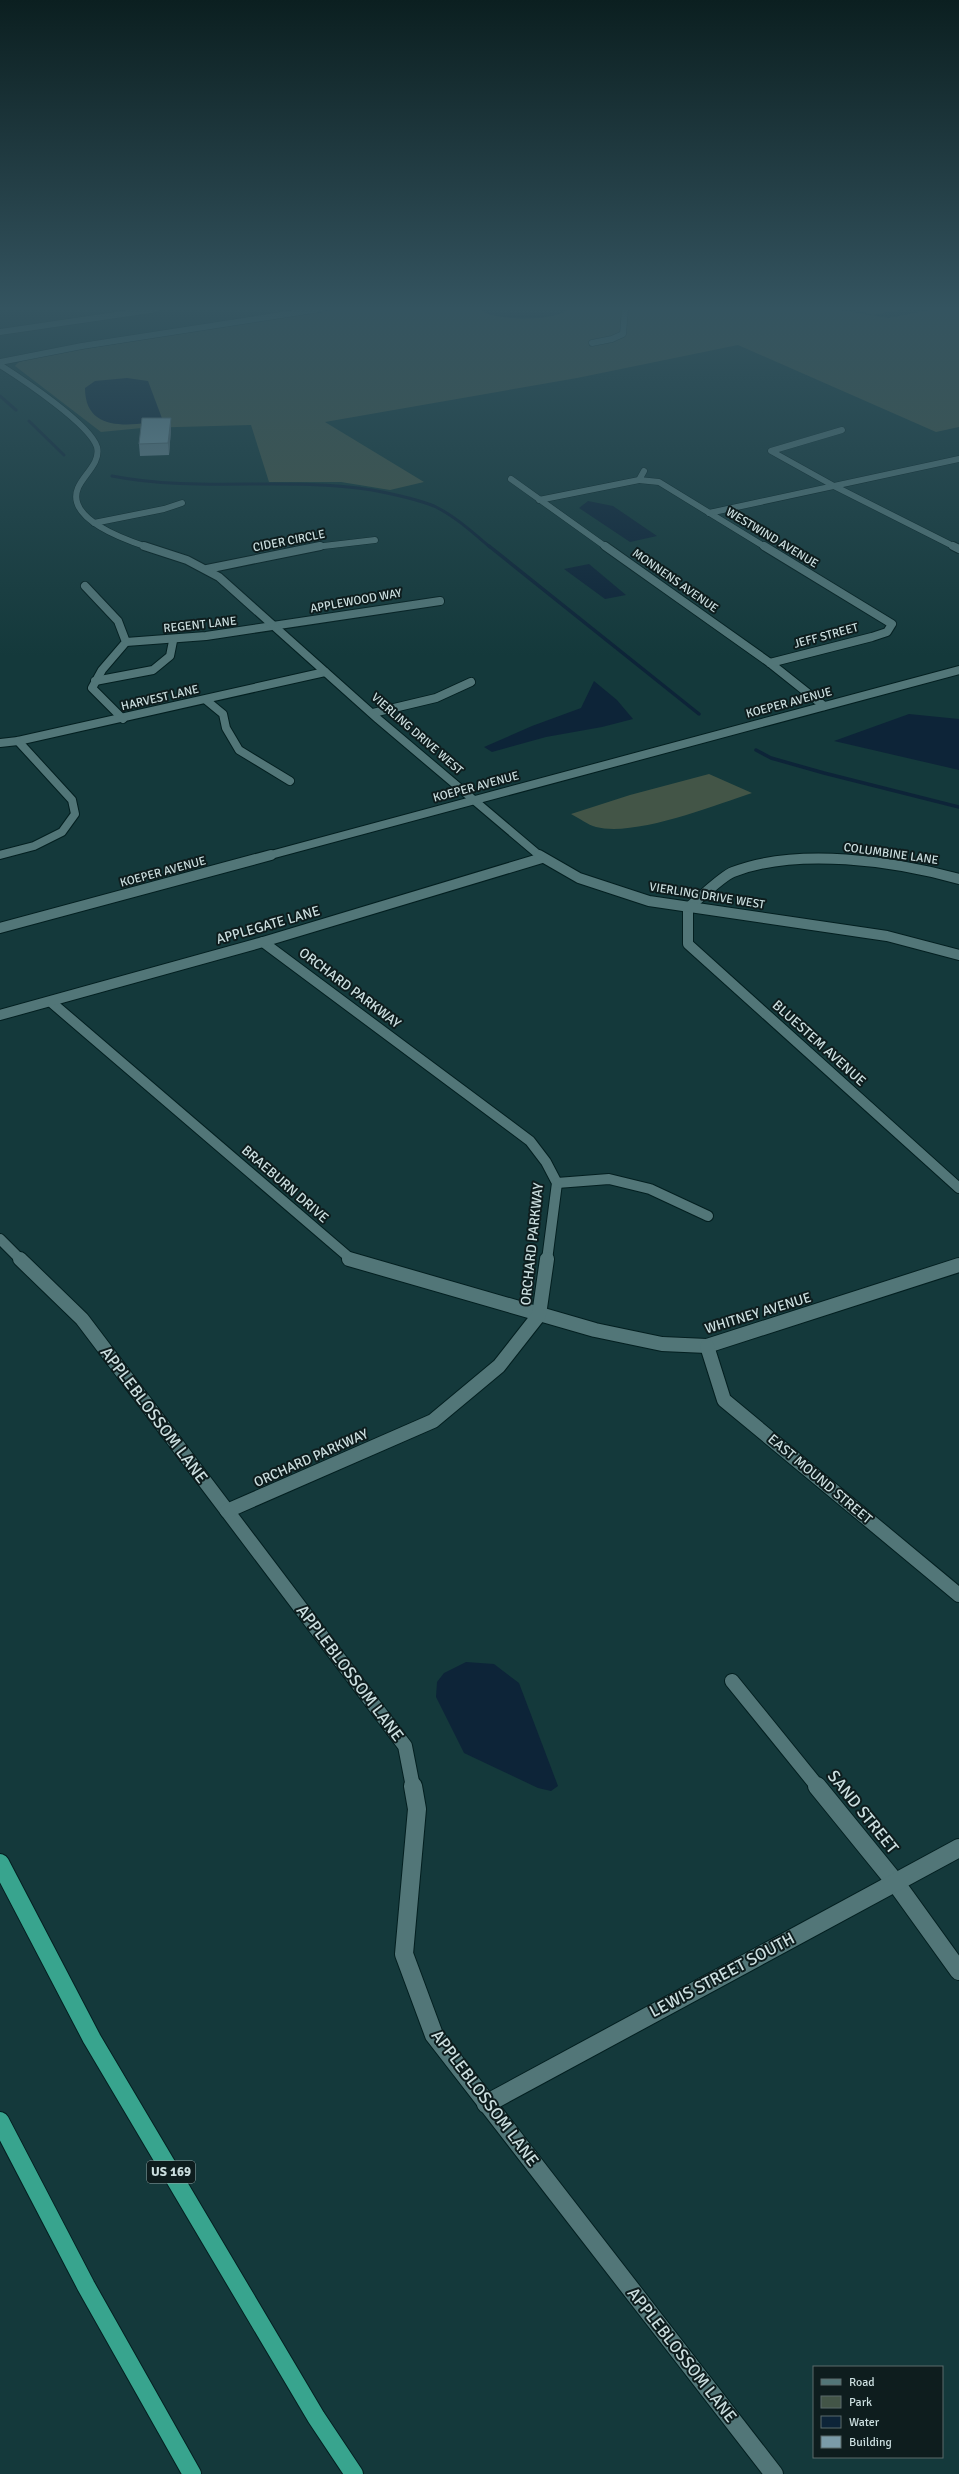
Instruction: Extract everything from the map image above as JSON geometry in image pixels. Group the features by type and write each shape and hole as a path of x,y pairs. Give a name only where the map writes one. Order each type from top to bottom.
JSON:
{"highway":[{"name":"US 169","path":"0,1863 92,2039 312,2410 354,2474"},
{"path":"0,2121 86,2286 192,2474"}],"street":[{"name":"VIERLING DRIVE WEST","path":"79,424 94,440 97,448 96,458 79,483 76,495 80,509 94,523 126,538 185,558 207,568 325,672 542,858 579,878 649,901 688,908 887,936 959,955"},
{"path":"842,430 771,451 834,486 959,549"},
{"path":"709,513 959,459"},
{"path":"951,461 959,465"},
{"path":"638,480 644,471"},
{"name":"MONNENS AVENUE","path":"511,479 770,663 824,706"},
{"name":"WESTWIND AVENUE","path":"539,500 638,480 659,482 892,624 887,632"},
{"path":"94,523 164,509 182,502"},
{"name":"CIDER CIRCLE","path":"207,568 333,543 375,540"},
{"path":"85,586 118,621 126,642 114,659 96,676 92,688 123,719"},
{"name":"APPLEWOOD WAY","path":"275,627 380,607 440,601"},
{"name":"REGENT LANE","path":"126,642 173,641 275,627"},
{"name":"JEFF STREET","path":"770,663 887,632"},
{"path":"95,681 153,670 170,656 173,641"},
{"name":"KOEPER AVENUE","path":"0,928 959,670"},
{"name":"HARVEST LANE","path":"0,743 18,741 123,719 325,672"},
{"path":"373,713 436,698 471,682"},
{"path":"206,700 223,714 226,728 239,750 290,781"},
{"path":"0,855 34,846 62,832 75,814 72,800 18,741"},
{"name":"APPLEGATE LANE","path":"0,1015 263,942 542,858"},
{"name":"COLUMBINE LANE","path":"688,908 732,872 784,860 852,859 934,872 959,879"},
{"name":"BLUESTEM AVENUE","path":"688,908 688,944 959,1188"},
{"name":"ORCHARD PARKWAY","path":"227,1511 433,1421 499,1366 539,1315 556,1183 546,1162 530,1141 263,942"},
{"name":"BRAEBURN DRIVE","path":"51,1002 349,1259 539,1315"},
{"path":"556,1183 609,1179 650,1189 708,1216"},
{"name":"APPLEBLOSSOM LANE","path":"0,1239 82,1319 405,1746 417,1809 404,1954 434,2035 774,2474"},
{"name":"WHITNEY AVENUE","path":"539,1315 595,1330 662,1344 707,1346 959,1265"},
{"name":"EAST MOUND STREET","path":"707,1346 724,1400 959,1595"},
{"name":"SAND STREET","path":"732,1681 895,1882 959,1971"},
{"name":"LEWIS STREET SOUTH","path":"486,2104 959,1848"}],"green space":[{"path":"91,424 329,424 424,482 390,490 341,482 269,482 251,425 142,428 101,432"},
{"path":"919,424 959,424 959,427 936,432"},
{"path":"709,774 752,793 674,819 631,828 612,829 596,827 571,814 630,795"}],"water":[{"path":"588,501 613,506 657,536 630,542 579,508"},
{"path":"589,564 626,595 605,599 564,569"},
{"path":"594,681 617,700 633,719 602,727 546,737 492,752 484,747 532,726 581,708"},
{"path":"909,714 959,719 959,770 834,741"},
{"path":"466,1662 494,1664 519,1683 558,1786 551,1791 538,1788 464,1753 436,1697 437,1682 444,1673"}],"building":[{"path":"141,424 170,424 168,443 139,444"}],"waterway":[{"path":"33,424 64,455"},
{"path":"112,476 144,481 177,483 307,484 372,490 411,498 434,506 456,519 490,547"},
{"path":"489,546 699,714"},
{"path":"756,750 771,758 824,773 959,807"}]}
